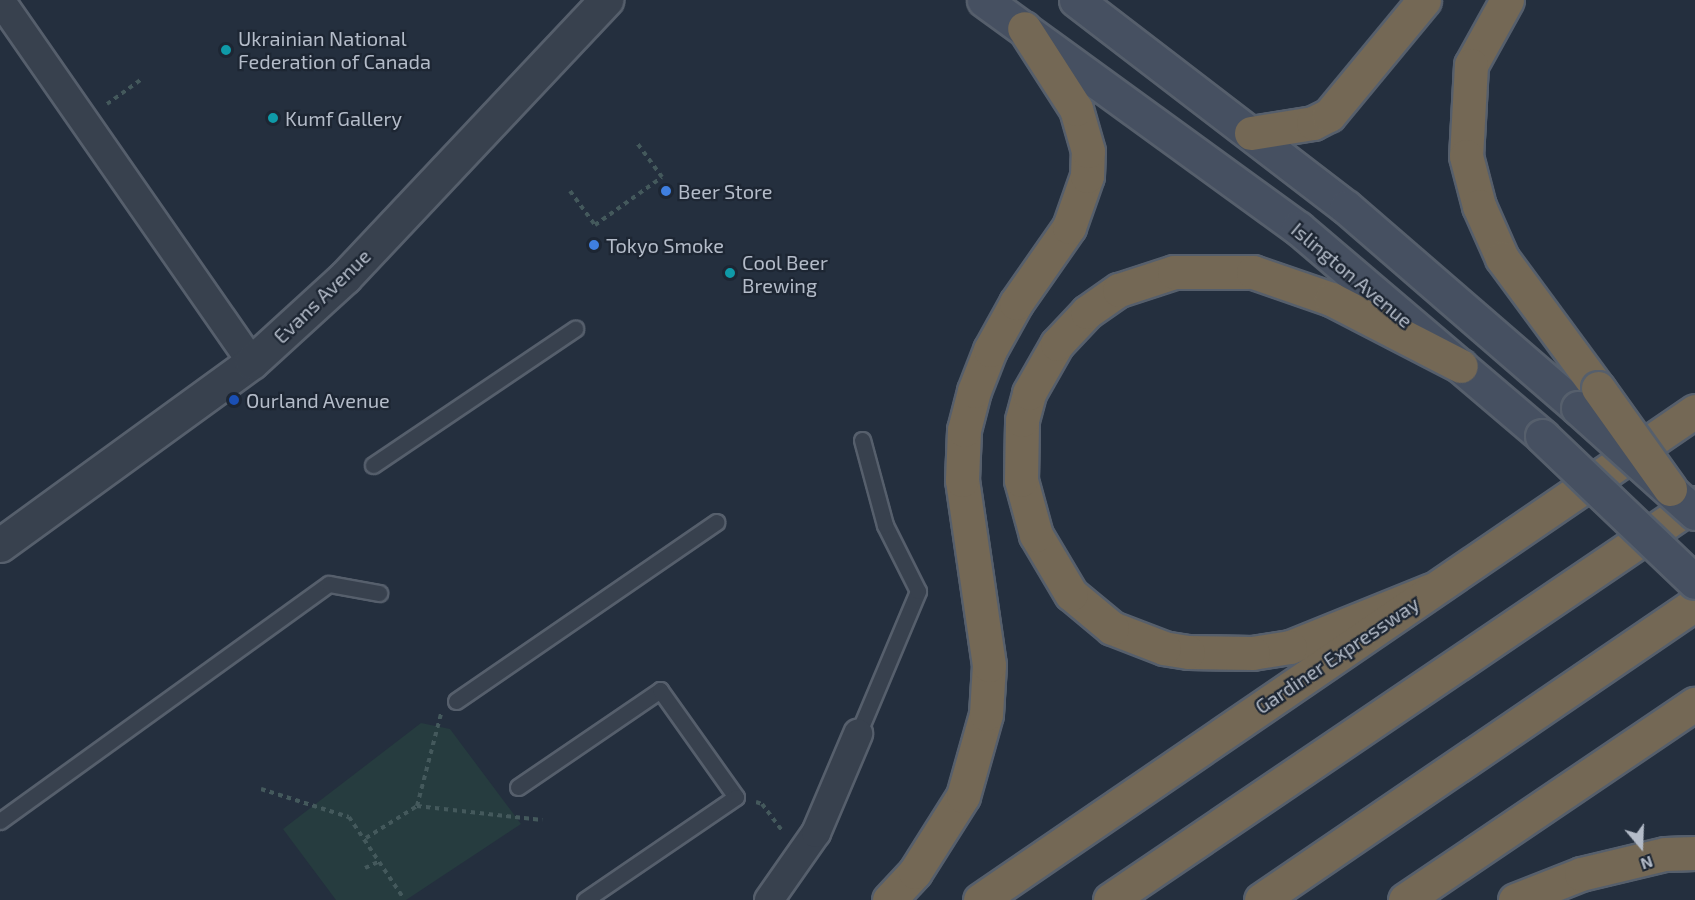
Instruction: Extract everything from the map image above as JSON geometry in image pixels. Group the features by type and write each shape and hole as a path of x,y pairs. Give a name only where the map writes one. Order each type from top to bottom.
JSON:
{"highway":[{"path":"1251,133 1313,123 1329,115 1424,0"},
{"path":"1110,900 1683,496 1588,398 1502,258 1479,206 1466,156 1471,64 1507,0"},
{"path":"890,900 915,872 963,796 986,714 989,665 962,480 964,430 974,391 990,350 1016,303 1069,227 1087,176 1088,151 1076,109 1024,28"},
{"path":"1431,590 1290,647 1252,653 1188,652 1164,648 1112,628 1071,594 1036,536 1021,480 1022,420 1029,393 1058,344 1088,312 1119,290 1174,272 1253,272 1331,299 1461,366"},
{"name":"Gardiner Expressway","path":"980,900 1683,419 1695,403"},
{"path":"1261,900 1695,604"},
{"path":"1405,900 1695,704"},
{"path":"1515,900 1541,887 1625,863 1695,853"}],"main road":[{"name":"Islington Avenue","path":"984,0 1298,228 1542,436 1695,582"},
{"path":"1076,0 1251,133 1588,398"},
{"path":"1683,496 1695,513"}],"street":[{"name":"Evans Avenue","path":"0,545 252,362 345,277 605,0"},
{"path":"4,15 84,120 252,362"},
{"path":"769,900 801,859 820,825 858,734"}],"lane":[{"path":"373,465 575,329"},
{"path":"858,734 918,591 885,525 862,440"},
{"path":"456,701 716,522"},
{"path":"0,821 329,584 379,593"},
{"path":"518,786 660,690 736,796 585,900"}],"path":[{"path":"84,120 143,78"},
{"path":"570,191 595,225 662,177 637,143"},
{"path":"417,806 437,718 456,701"},
{"path":"261,789 349,817 366,838 402,896"},
{"path":"736,796 762,804 801,859"},
{"path":"366,838 417,806 542,820"},
{"path":"365,868 380,861"}],"green space":[{"path":"421,723 450,729 521,824 406,900 336,900 283,829"}],"place":[{"name":"Ukrainian National Federation of Canada","path":"226,50"},
{"name":"Kumf Gallery","path":"273,118"},
{"name":"Beer Store","path":"666,191"},
{"name":"Tokyo Smoke","path":"594,245"},
{"name":"Cool Beer Brewing","path":"730,273"},
{"name":"Ourland Avenue","path":"234,400"}]}
